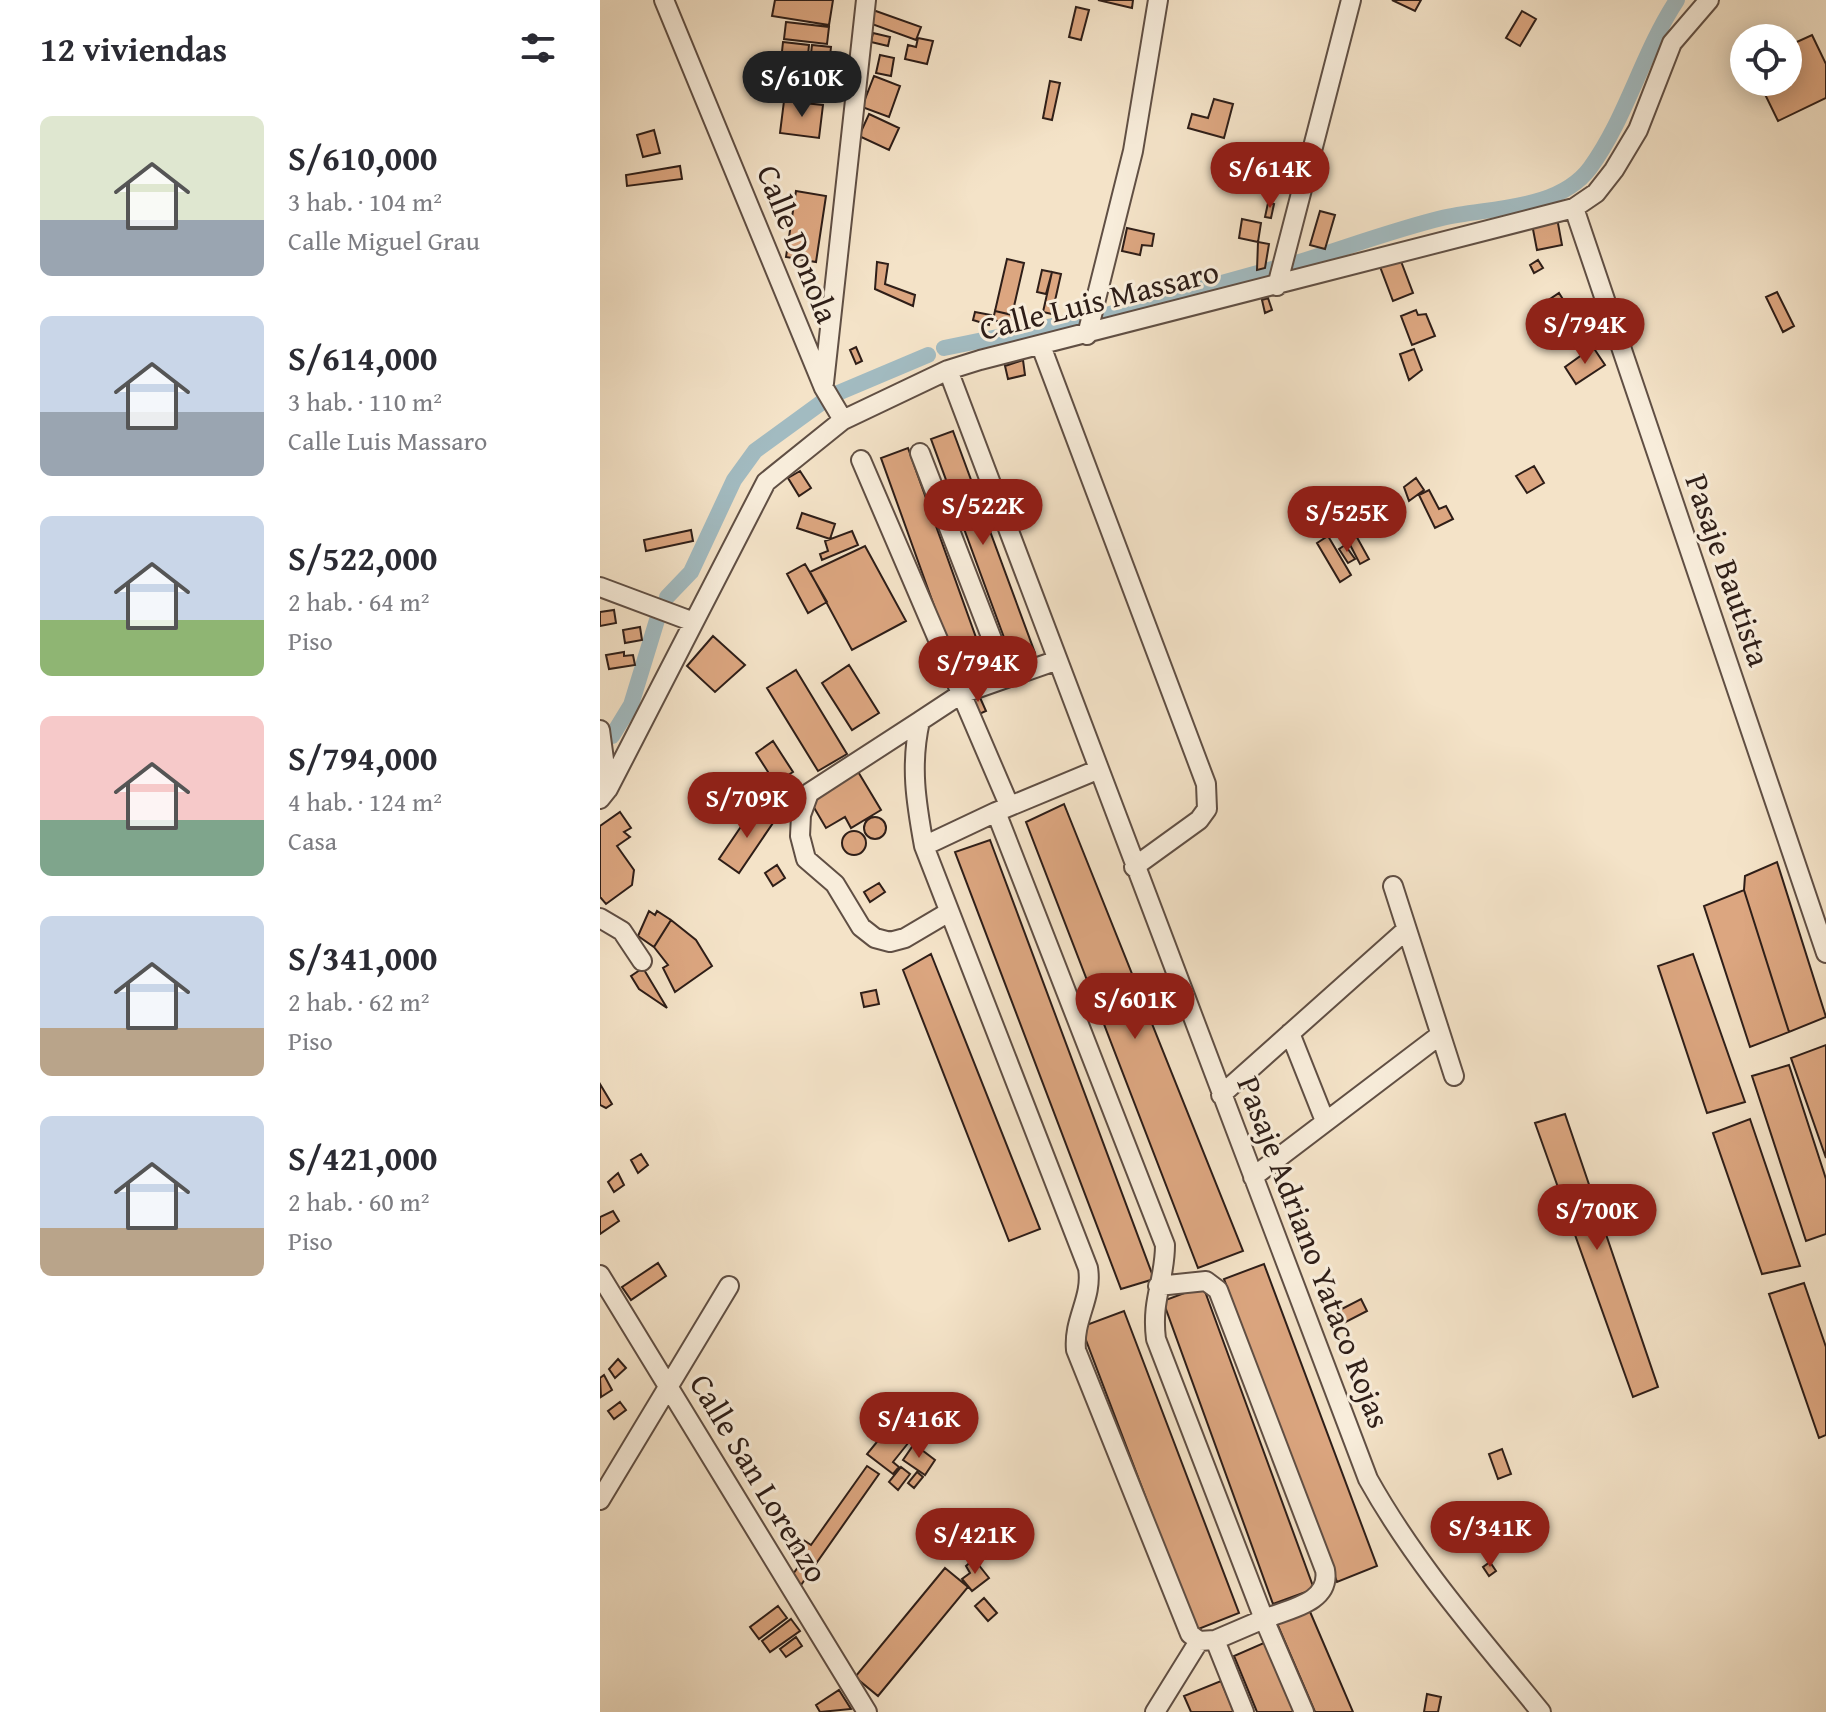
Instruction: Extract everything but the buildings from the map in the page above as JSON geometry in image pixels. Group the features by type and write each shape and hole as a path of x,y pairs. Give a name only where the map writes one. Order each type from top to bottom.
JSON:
{"street":[{"name":"Calle Donola","path":"664,0 824,388 843,420"},
{"path":"824,388 866,0"},
{"path":"1087,335 1133,151 1158,0"},
{"path":"1277,286 1351,0"},
{"name":"Calle Luis Massaro","path":"604,794 691,621 766,482 843,420 948,370 1574,208 1596,193 1614,170 1638,130 1672,43 1709,0"},
{"name":"Pasaje Bautista","path":"1574,208 1826,953"},
{"path":"1041,346 1206,784 1207,809 1199,820 1134,867"},
{"name":"Pasaje Adriano Yataco Rojas","path":"948,370 1055,661 1368,1479 1393,1524 1426,1570 1541,1712"},
{"path":"920,453 1007,678"},
{"path":"861,460 961,694 1165,1245 1165,1264 1153,1311 1156,1339 1264,1619 1304,1712"},
{"path":"603,590 691,621"},
{"path":"949,912 905,938 890,942 875,938 861,927 835,884 806,859 800,836 801,815 809,793 961,694 1055,661"},
{"path":"920,721 912,755 914,794 924,846 1088,1268 1091,1286 1074,1333 1076,1350 1190,1634 1207,1641 1244,1712"},
{"path":"600,730 604,794"},
{"path":"924,846 1002,808 1097,770"},
{"path":"1393,886 1454,1076"},
{"path":"600,918 622,931 642,961"},
{"path":"1221,1095 1406,930"},
{"path":"1290,1033 1325,1121"},
{"path":"1253,1177 1440,1035"},
{"name":"Calle San Lorenzo","path":"600,1275 867,1712"},
{"path":"1158,1286 1206,1281 1218,1290 1327,1580 1317,1598 1207,1641 1162,1708"},
{"path":"600,1500 729,1286"}],"waterway":[{"path":"1296,263 1442,218 1542,200 1576,182 1603,148 1677,0"},
{"path":"1110,314 1276,268"},
{"path":"944,348 1082,320"},
{"path":"838,393 928,355"},
{"path":"667,597 691,572 734,480 755,451 825,400"},
{"path":"612,736 631,705 657,620"}]}
